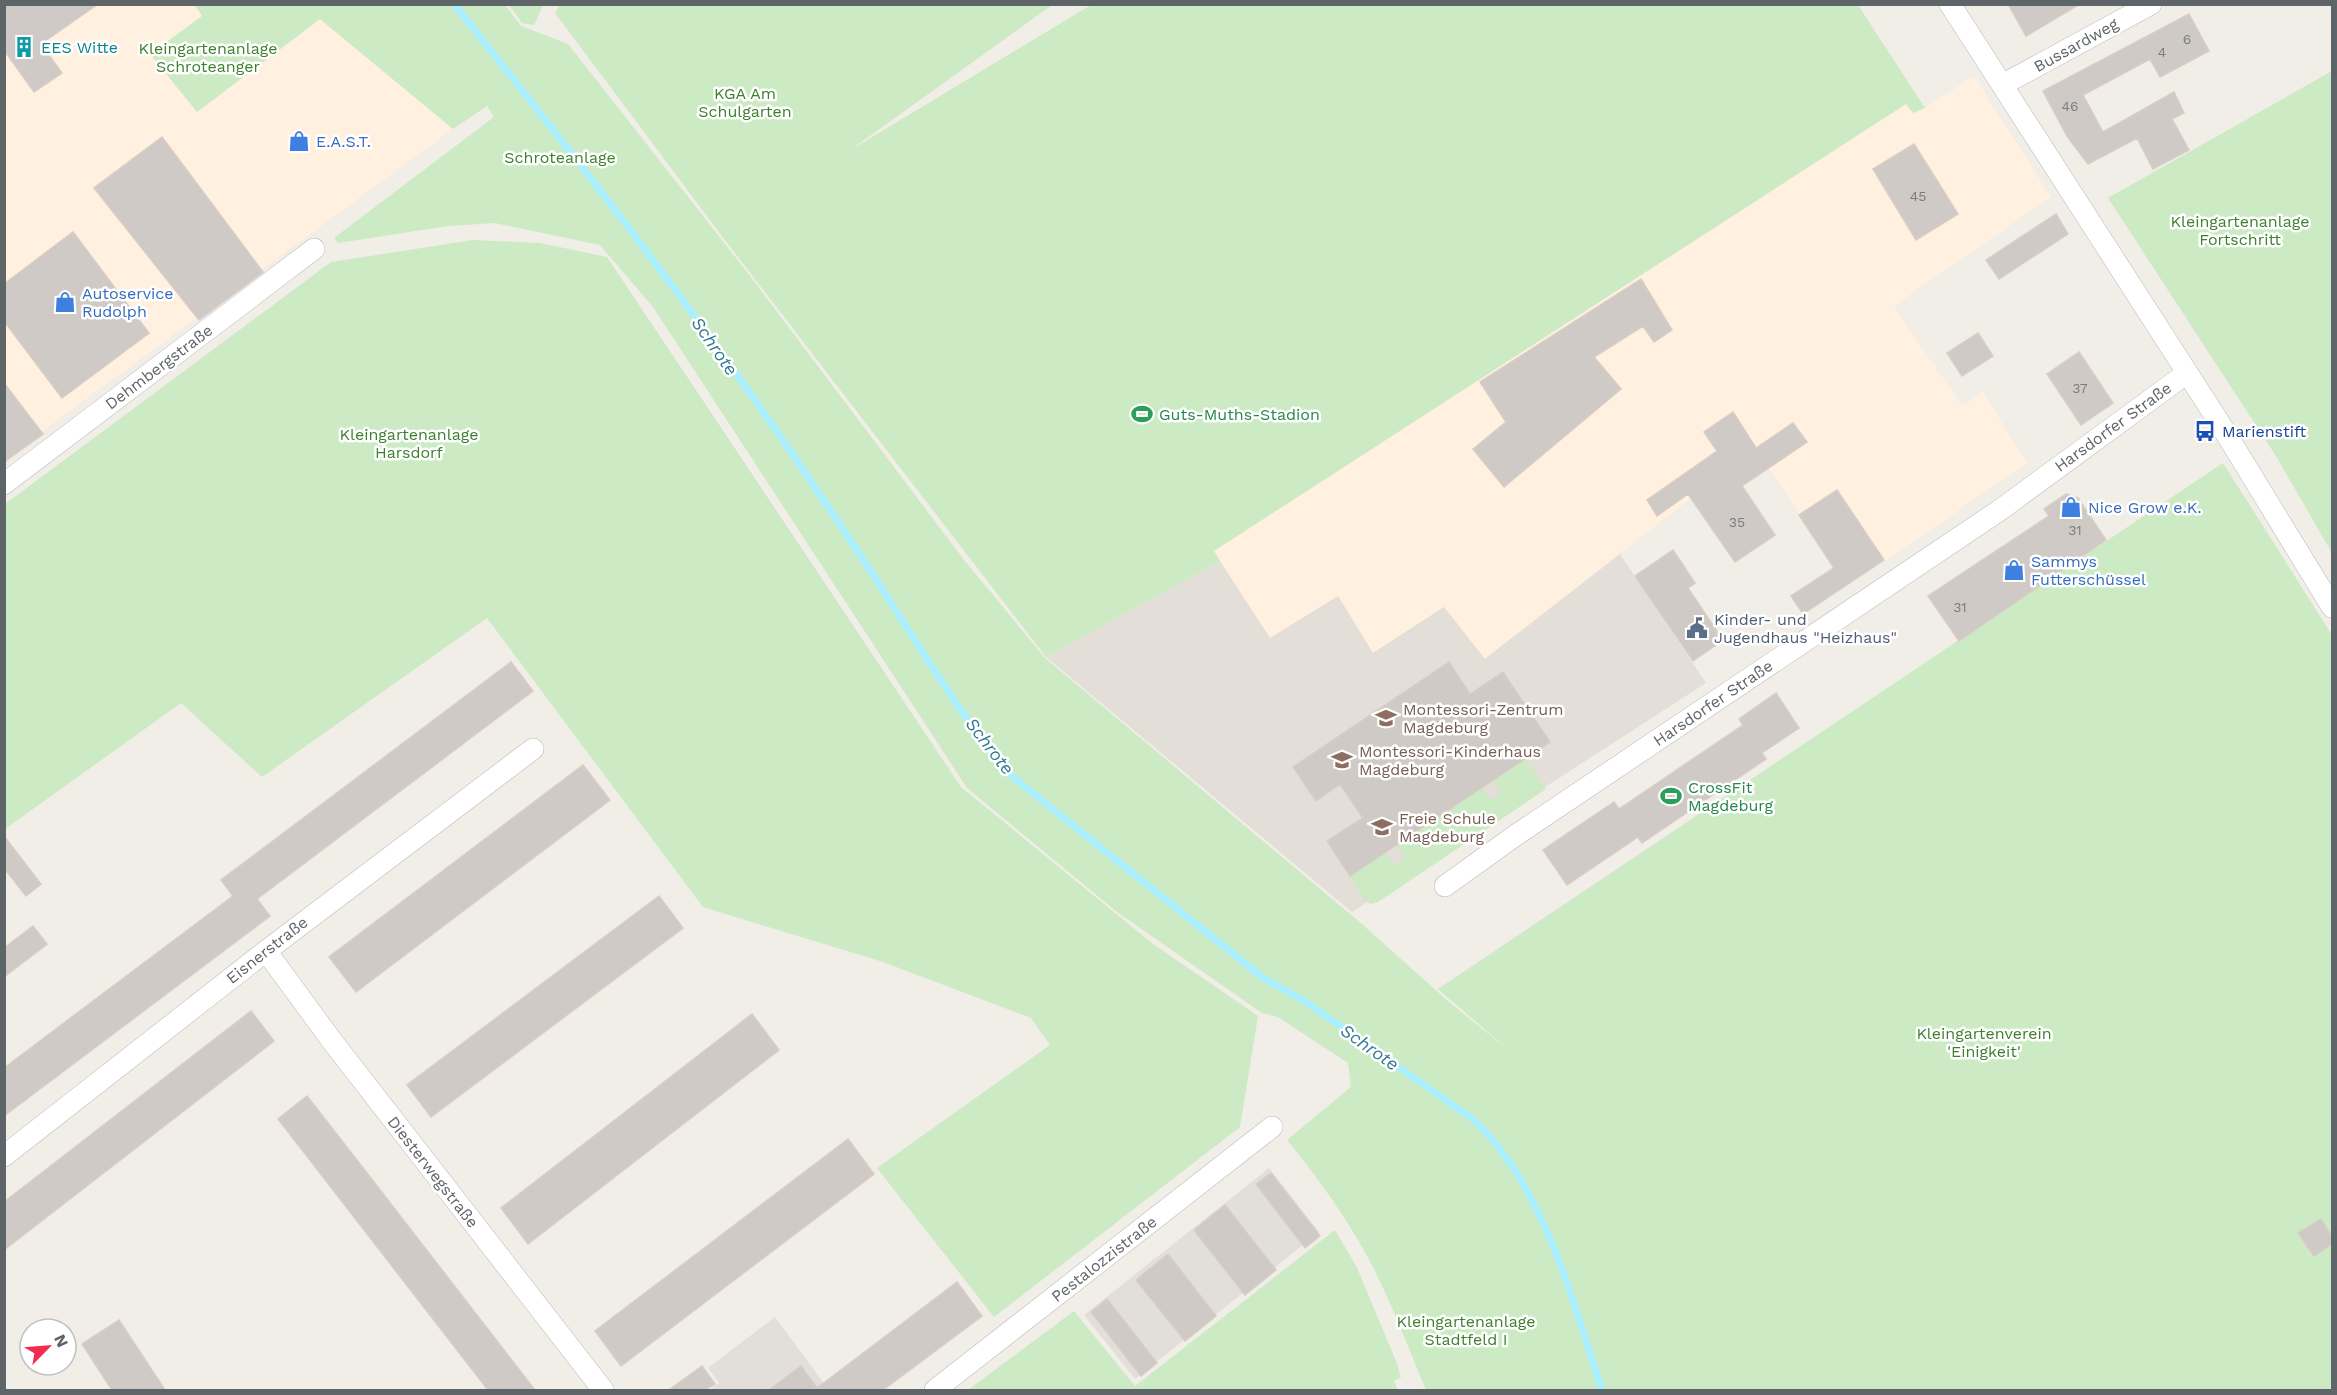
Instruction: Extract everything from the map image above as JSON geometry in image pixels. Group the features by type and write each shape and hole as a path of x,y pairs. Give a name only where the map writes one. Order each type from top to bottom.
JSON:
{"street":[{"name":"Harsdorfer Straße","path":"1950,4 2187,373 2332,608"},
{"name":"Bussardweg","path":"2002,85 2151,4"},
{"name":"Dehmbergstraße","path":"4,484 314,249"},
{"name":"Harsdorfer Straße","path":"1444,886 1525,829 2000,510 2187,373"},
{"name":"Eisnerstraße","path":"4,1156 266,951 533,749"},
{"name":"Diesterwegstraße","path":"266,951 332,1041 603,1390"},
{"name":"Pestalozzistraße","path":"936,1390 1272,1127"}],"shaded area":[{"path":"5,5 194,5 202,15 197,112 320,19 453,129 5,459"},
{"path":"1974,76 2051,197 1894,306 1962,406 1983,392 2027,463 1887,560 1845,585 1756,448 1484,659 1444,607 1373,653 1270,638 1213,551 1906,104 1914,113"},
{"name":"Montessori-Zentrum Magdeburg","path":"1620,554 1706,683 1352,912 1046,657 1220,561 1270,638 1338,596 1373,653 1444,607 1485,659"},
{"path":"1269,1168 1319,1232 1135,1379 1084,1315"},
{"path":"775,1317 829,1390 709,1390 719,1383 708,1368"}],"green space":[{"name":"Kleingartenverein 'Einigkeit'","path":"194,4 505,5 521,26 568,44 747,272 964,560 1045,658 1363,925 1365,924 1364,926 1449,1002 1512,1053 1438,989 2223,463 2332,635 2332,1390 1426,1390 1387,1297 1364,1250 1333,1201 1287,1140 1351,1087 1348,1063 1278,1017 1262,1013 1117,912 967,788 653,307 600,245 495,223 448,226 338,243 334,238 494,117 487,106 453,129 320,19 197,112 150,54 202,16"},
{"name":"Guts-Muths-Stadion","path":"560,4 1052,5 849,151 1091,5 1858,5 1925,108 1913,113 1906,104 1214,551 1220,561 1046,657 724,239 555,13"},
{"path":"509,5 543,5 534,25 522,23"},
{"name":"Kleingartenanlage Fortschritt","path":"2332,71 2332,553 2276,456 2108,198"},
{"name":"Kleingartenanlage Harsdorf","path":"473,240 540,243 607,257 961,787 1153,944 1258,1016 1240,1127 994,1317 877,1168 1050,1045 1031,1018 883,962 703,907 487,618 262,777 181,703 5,829 5,504 331,262"},
{"path":"1525,758 1546,789 1378,902 1370,904 1365,900 1350,876 1386,852 1395,865 1405,858 1397,845 1482,787 1491,800 1501,793 1492,780"},
{"name":"Kleingartenanlage Stadtfeld I","path":"1335,1230 1357,1268 1396,1361 1401,1377 1394,1381 1398,1390 968,1390 1074,1311 1135,1386"}],"building":[{"name":"EES Witte","path":"4,4 98,4 41,44 62,73 34,92 4,50"},
{"path":"2008,4 2080,4 2026,36"},
{"path":"2189,14 2209,51 2160,77 2150,59 2083,95 2103,132 2174,92 2184,113 2172,119 2189,150 2153,169 2137,138 2088,164 2067,136 2043,91"},
{"path":"162,137 263,272 199,320 94,188"},
{"path":"1914,144 1958,214 1916,240 1873,169"},
{"path":"2056,214 2068,234 1999,279 1986,260"},
{"name":"Autoservice Rudolph","path":"73,232 149,333 62,398 4,321 4,284"},
{"path":"1641,279 1672,330 1654,342 1643,326 1594,357 1621,389 1504,487 1473,449 1506,422 1480,382"},
{"path":"1978,333 1993,356 1962,376 1947,353"},
{"path":"2079,352 2113,403 2081,425 2047,374"},
{"path":"4,383 43,434 4,462"},
{"path":"1733,412 1756,448 1793,423 1807,442 1742,486 1775,535 1735,562 1688,494 1657,516 1647,500 1717,451 1704,432"},
{"path":"1837,490 1884,560 1803,614 1791,596 1834,568 1799,515"},
{"path":"2066,494 2078,498 2106,540 1959,641 1928,596 2049,516 2044,509"},
{"path":"1673,550 1695,583 1688,588 1723,640 1693,661 1635,576"},
{"path":"511,662 533,691 257,899 270,916 4,1116 4,1068 233,896 221,880"},
{"path":"1449,662 1470,694 1503,672 1550,742 1350,876 1327,841 1363,818 1340,784 1316,801 1293,767"},
{"path":"1776,693 1799,728 1762,753 1766,759 1642,843 1638,837 1567,885 1543,850 1614,802 1619,809 1743,725 1739,719"},
{"path":"583,765 610,800 356,992 329,957"},
{"path":"4,836 41,884 26,896 4,868"},
{"path":"659,896 683,928 431,1117 407,1085"},
{"path":"33,926 47,944 4,977 4,948"},
{"path":"251,1011 274,1041 4,1250 4,1202"},
{"path":"752,1014 779,1050 528,1244 501,1208"},
{"path":"307,1096 535,1390 488,1390 278,1119"},
{"path":"848,1139 874,1174 621,1366 595,1331"},
{"path":"1271,1173 1320,1236 1305,1248 1256,1184"},
{"path":"1225,1205 1276,1270 1245,1295 1194,1230"},
{"path":"2321,1219 2332,1237 2332,1244 2314,1256 2298,1233"},
{"path":"1168,1254 1216,1316 1185,1341 1136,1280"},
{"path":"957,1282 982,1316 883,1390 769,1390 801,1366 817,1388"},
{"path":"1107,1299 1157,1363 1141,1376 1091,1312"},
{"path":"119,1320 165,1390 112,1390 82,1344"},
{"path":"702,1366 715,1384 705,1390 669,1390"}],"waterway":[{"name":"Schrote","path":"454,4 709,335 789,449 951,696 1014,778 1262,977 1306,1002 1474,1120 1499,1147 1520,1178 1553,1247 1602,1390"}],"place":[{"name":"EES Witte","path":"24,47"},
{"name":"E.A.S.T.","path":"299,141"},
{"name":"Autoservice Rudolph","path":"65,302"},
{"name":"Guts-Muths-Stadion","path":"1142,414"},
{"name":"Marienstift","path":"2205,431"},
{"name":"Nice Grow e.K.","path":"2071,507"},
{"name":"Sammys Futterschüssel","path":"2014,570"},
{"name":"Kinder- und Jugendhaus \"Heizhaus\"","path":"1697,628"},
{"name":"Montessori-Zentrum Magdeburg","path":"1386,718"},
{"name":"Montessori-Kinderhaus Magdeburg","path":"1342,760"},
{"name":"CrossFit Magdeburg","path":"1671,796"},
{"name":"Freie Schule Magdeburg","path":"1382,827"}],"park label":[{"name":"Kleingartenanlage Schroteanger","path":"208,57"},
{"name":"KGA Am Schulgarten","path":"745,102"},
{"name":"Schroteanlage","path":"560,157"}]}
